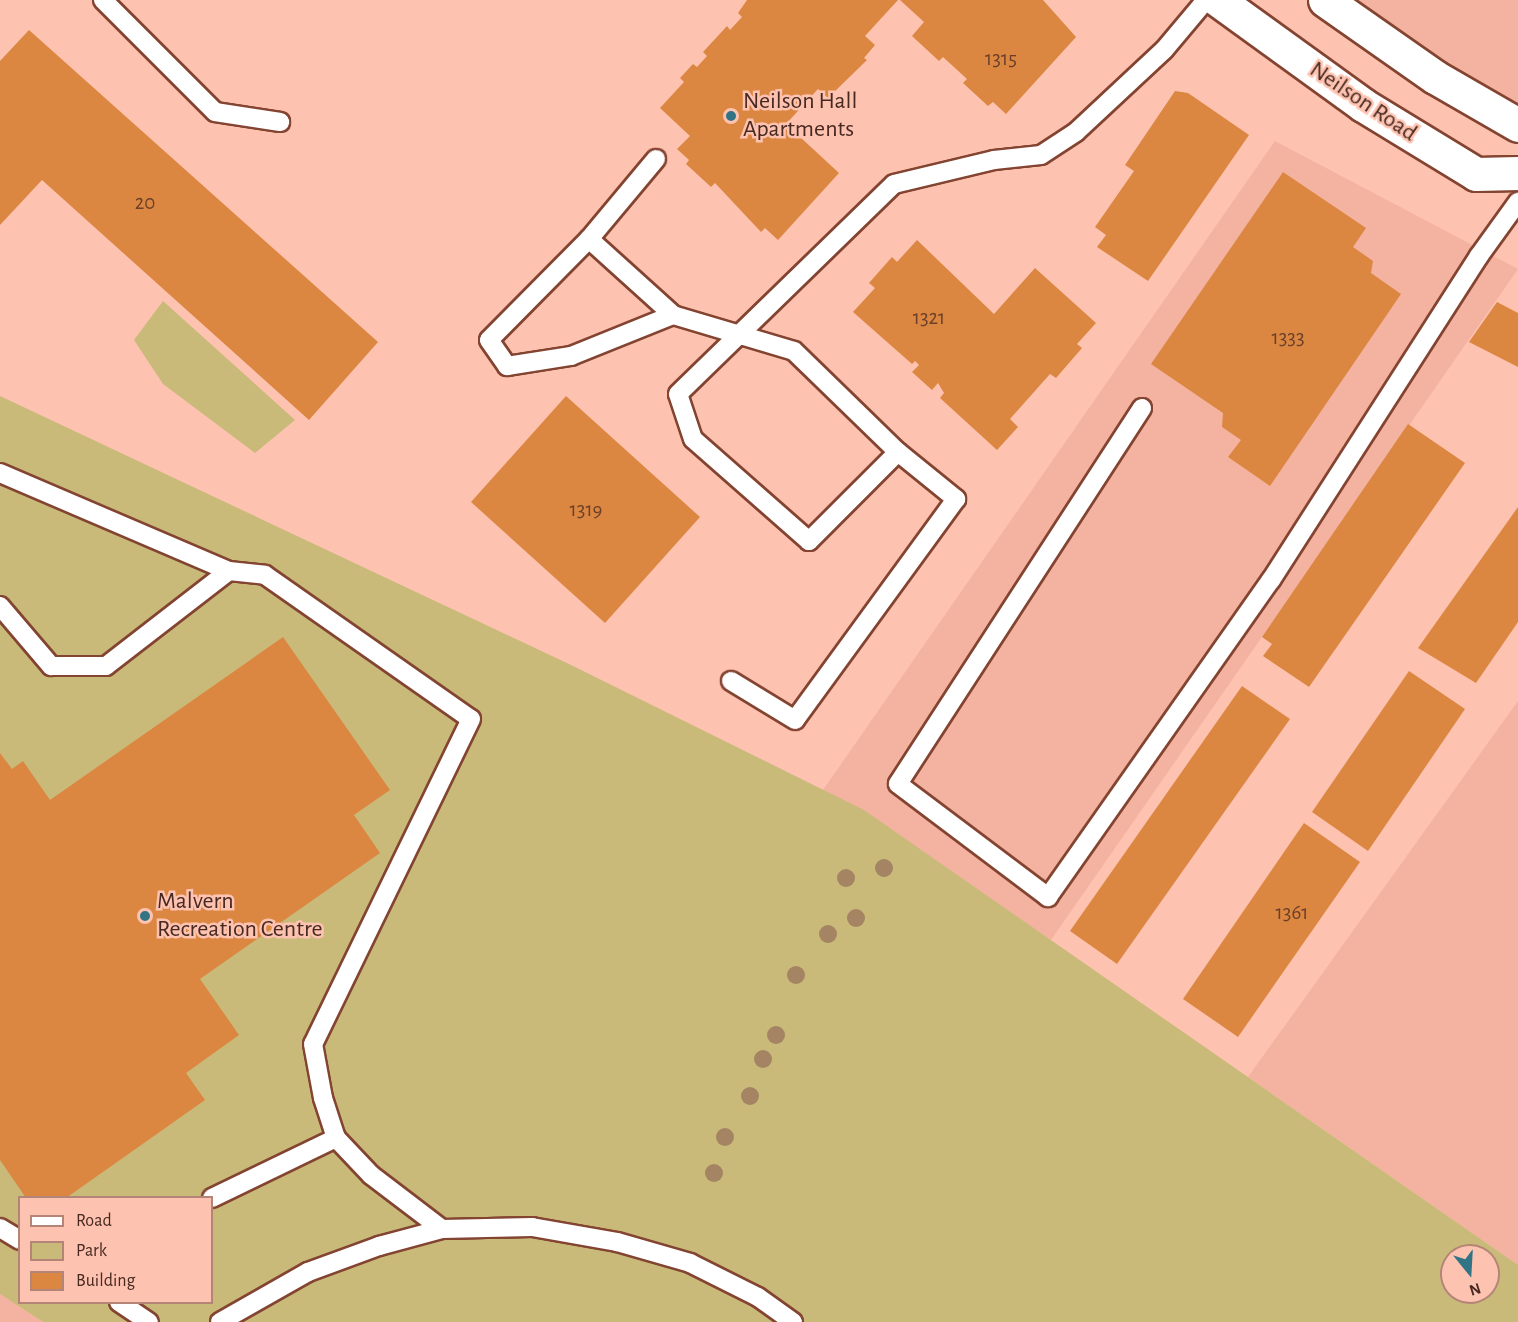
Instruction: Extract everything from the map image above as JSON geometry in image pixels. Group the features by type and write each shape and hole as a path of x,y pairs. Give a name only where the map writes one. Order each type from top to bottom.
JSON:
{"main road":[{"name":"Neilson Road","path":"1218,0 1362,105 1476,174 1518,173"},
{"path":"1325,0 1435,77 1518,126"}],"lane":[{"path":"103,0 215,112 280,122"},
{"path":"898,452 809,541 693,440 678,394 894,183 994,160 1041,155 1076,132 1140,72 1206,0"},
{"path":"656,159 589,238 489,340 507,366 571,356 674,315"},
{"path":"1142,408 898,784 1048,897 1271,580 1479,256 1518,202"},
{"path":"589,238 674,315 737,336 794,351 898,452 956,499 795,720 731,681"},
{"path":"0,473 229,571 265,575 471,719 313,1044 336,1138 371,1175 442,1229"},
{"path":"0,606 51,666 106,666 229,571"},
{"path":"213,1198 336,1138"},
{"path":"220,1322 308,1272 379,1246 442,1229 531,1227 617,1242 690,1263 758,1297 793,1322"},
{"path":"0,1228 18,1239"},
{"path":"122,1304 149,1322"}],"shaded area":[{"path":"1358,0 1518,0 1518,112"},
{"path":"1275,141 1518,269 1051,940 823,790"},
{"path":"1518,701 1518,1265 1500,1252 1500,1244 1488,1244 1248,1077"},
{"path":"0,1294 43,1322 0,1322"}],"green space":[{"path":"163,301 295,420 255,453 163,384 134,340"},
{"path":"0,396 569,664 864,810 1488,1244 1440,1244 1440,1304 1500,1304 1500,1252 1518,1265 1518,1322 43,1322 0,1294"}],"building":[{"name":"Neilson Hall Apartments","path":"747,0 898,0 865,36 875,45 864,58 867,60 828,98 818,89 786,124 839,173 778,240 765,228 761,232 715,183 711,187 686,164 689,160 677,149 690,136 660,108 684,82 680,78 693,64 697,67 707,56 703,52 727,26 730,30 742,17 738,13"},
{"path":"900,0 1043,0 1076,37 1006,114 993,102 988,106 963,83 967,79 943,57 939,61 912,36 924,22"},
{"path":"29,30 378,342 309,420 42,180 0,225 0,61"},
{"path":"1175,91 1188,93 1249,135 1148,281 1097,247 1106,235 1095,227 1134,171 1125,165"},
{"path":"1283,172 1366,228 1353,247 1373,261 1371,273 1401,294 1270,486 1228,457 1241,440 1222,427 1223,413 1151,364"},
{"path":"917,240 994,314 1035,268 1096,323 1077,344 1082,348 1056,378 1050,374 1010,419 1018,427 997,450 940,398 944,393 938,383 932,390 912,372 919,365 915,361 912,364 853,312 875,288 869,283 892,257 897,262"},
{"path":"1497,302 1518,313 1518,367 1469,342"},
{"path":"566,396 700,517 605,623 471,502"},
{"path":"1408,424 1465,463 1309,687 1263,656 1272,644 1262,637"},
{"path":"1518,507 1518,622 1476,683 1418,648"},
{"name":"Malvern Recreation Centre","path":"283,637 390,790 354,815 380,853 200,979 239,1035 186,1073 205,1100 69,1196 25,1196 0,1160 0,753 12,769 23,761 50,800"},
{"path":"1409,671 1465,709 1368,851 1312,812"},
{"path":"1242,686 1290,719 1117,964 1070,931"},
{"path":"1304,823 1360,862 1238,1037 1183,999"}],"place":[{"name":"Neilson Hall Apartments","path":"731,116"},
{"name":"Malvern Recreation Centre","path":"145,916"}]}
